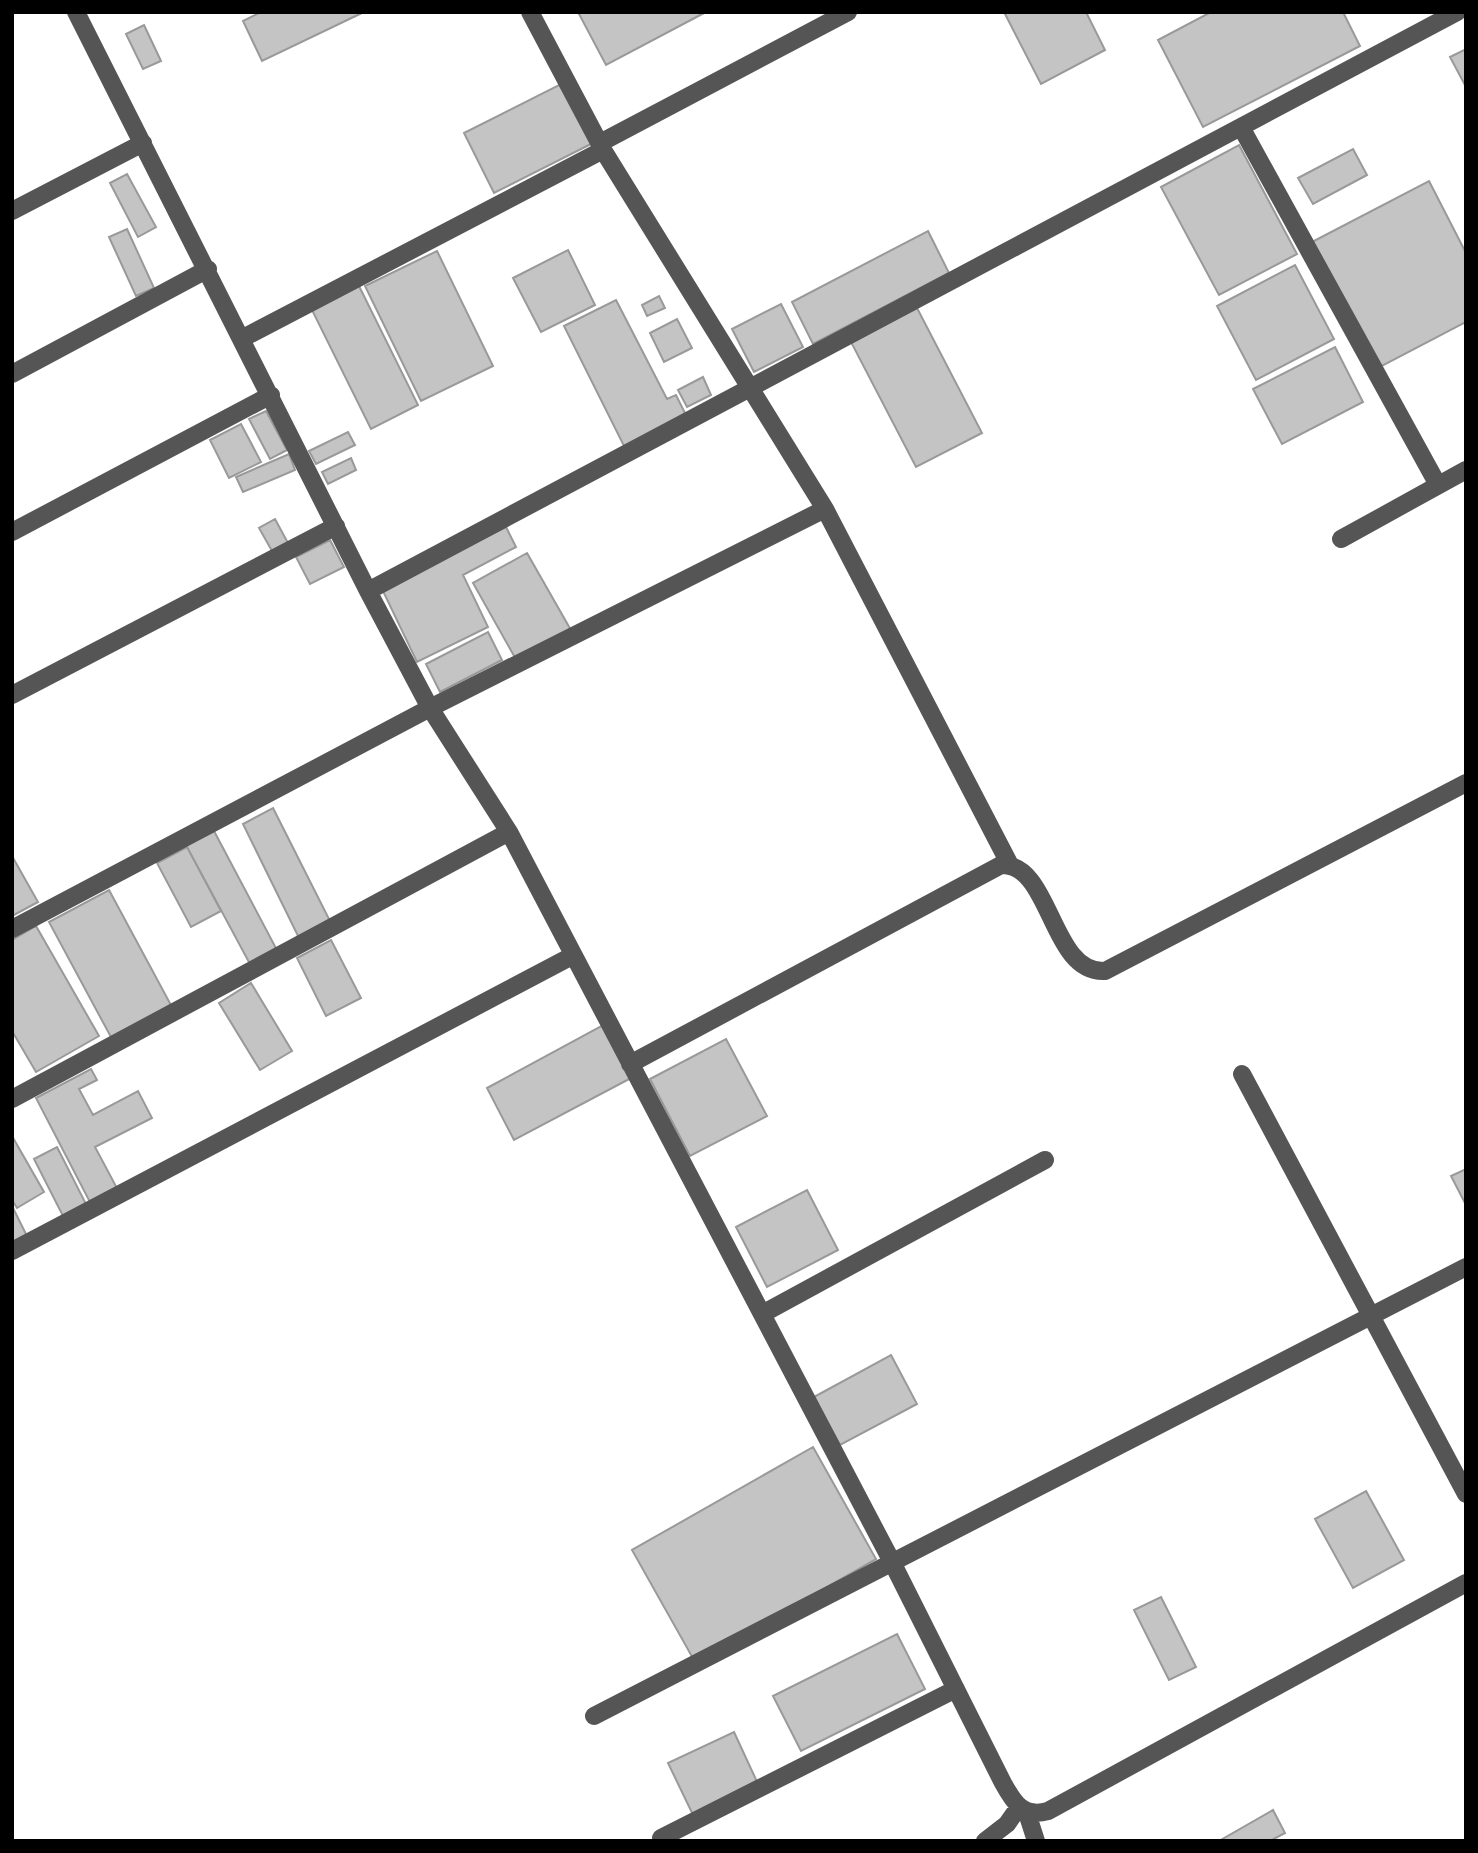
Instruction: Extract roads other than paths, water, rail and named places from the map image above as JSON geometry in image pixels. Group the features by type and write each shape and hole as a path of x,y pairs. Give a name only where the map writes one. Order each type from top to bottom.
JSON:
{"lane":[{"path":"76,12 243,338 368,591 430,708 509,832 891,1560 1003,1783 1023,1810 1036,1841"},
{"path":"530,12 602,147 825,509 1010,865 1027,878 1077,963 1092,972 1105,971 1466,783"},
{"path":"243,338 602,147 848,12"},
{"path":"368,591 1457,12"},
{"path":"1241,127 1438,485"},
{"path":"12,211 143,143"},
{"path":"12,374 208,269"},
{"path":"12,532 271,395"},
{"path":"1340,539 1466,470"},
{"path":"12,929 430,708 825,509"},
{"path":"12,695 336,526"},
{"path":"12,1099 509,832"},
{"path":"630,1064 990,870 1010,865"},
{"path":"12,1251 572,956"},
{"path":"1242,1074 1466,1494"},
{"path":"762,1314 1045,1160"},
{"path":"594,1716 891,1560 1466,1267"},
{"path":"985,1841 1023,1810 1048,1811 1466,1583"},
{"path":"662,1838 956,1689"}]}
